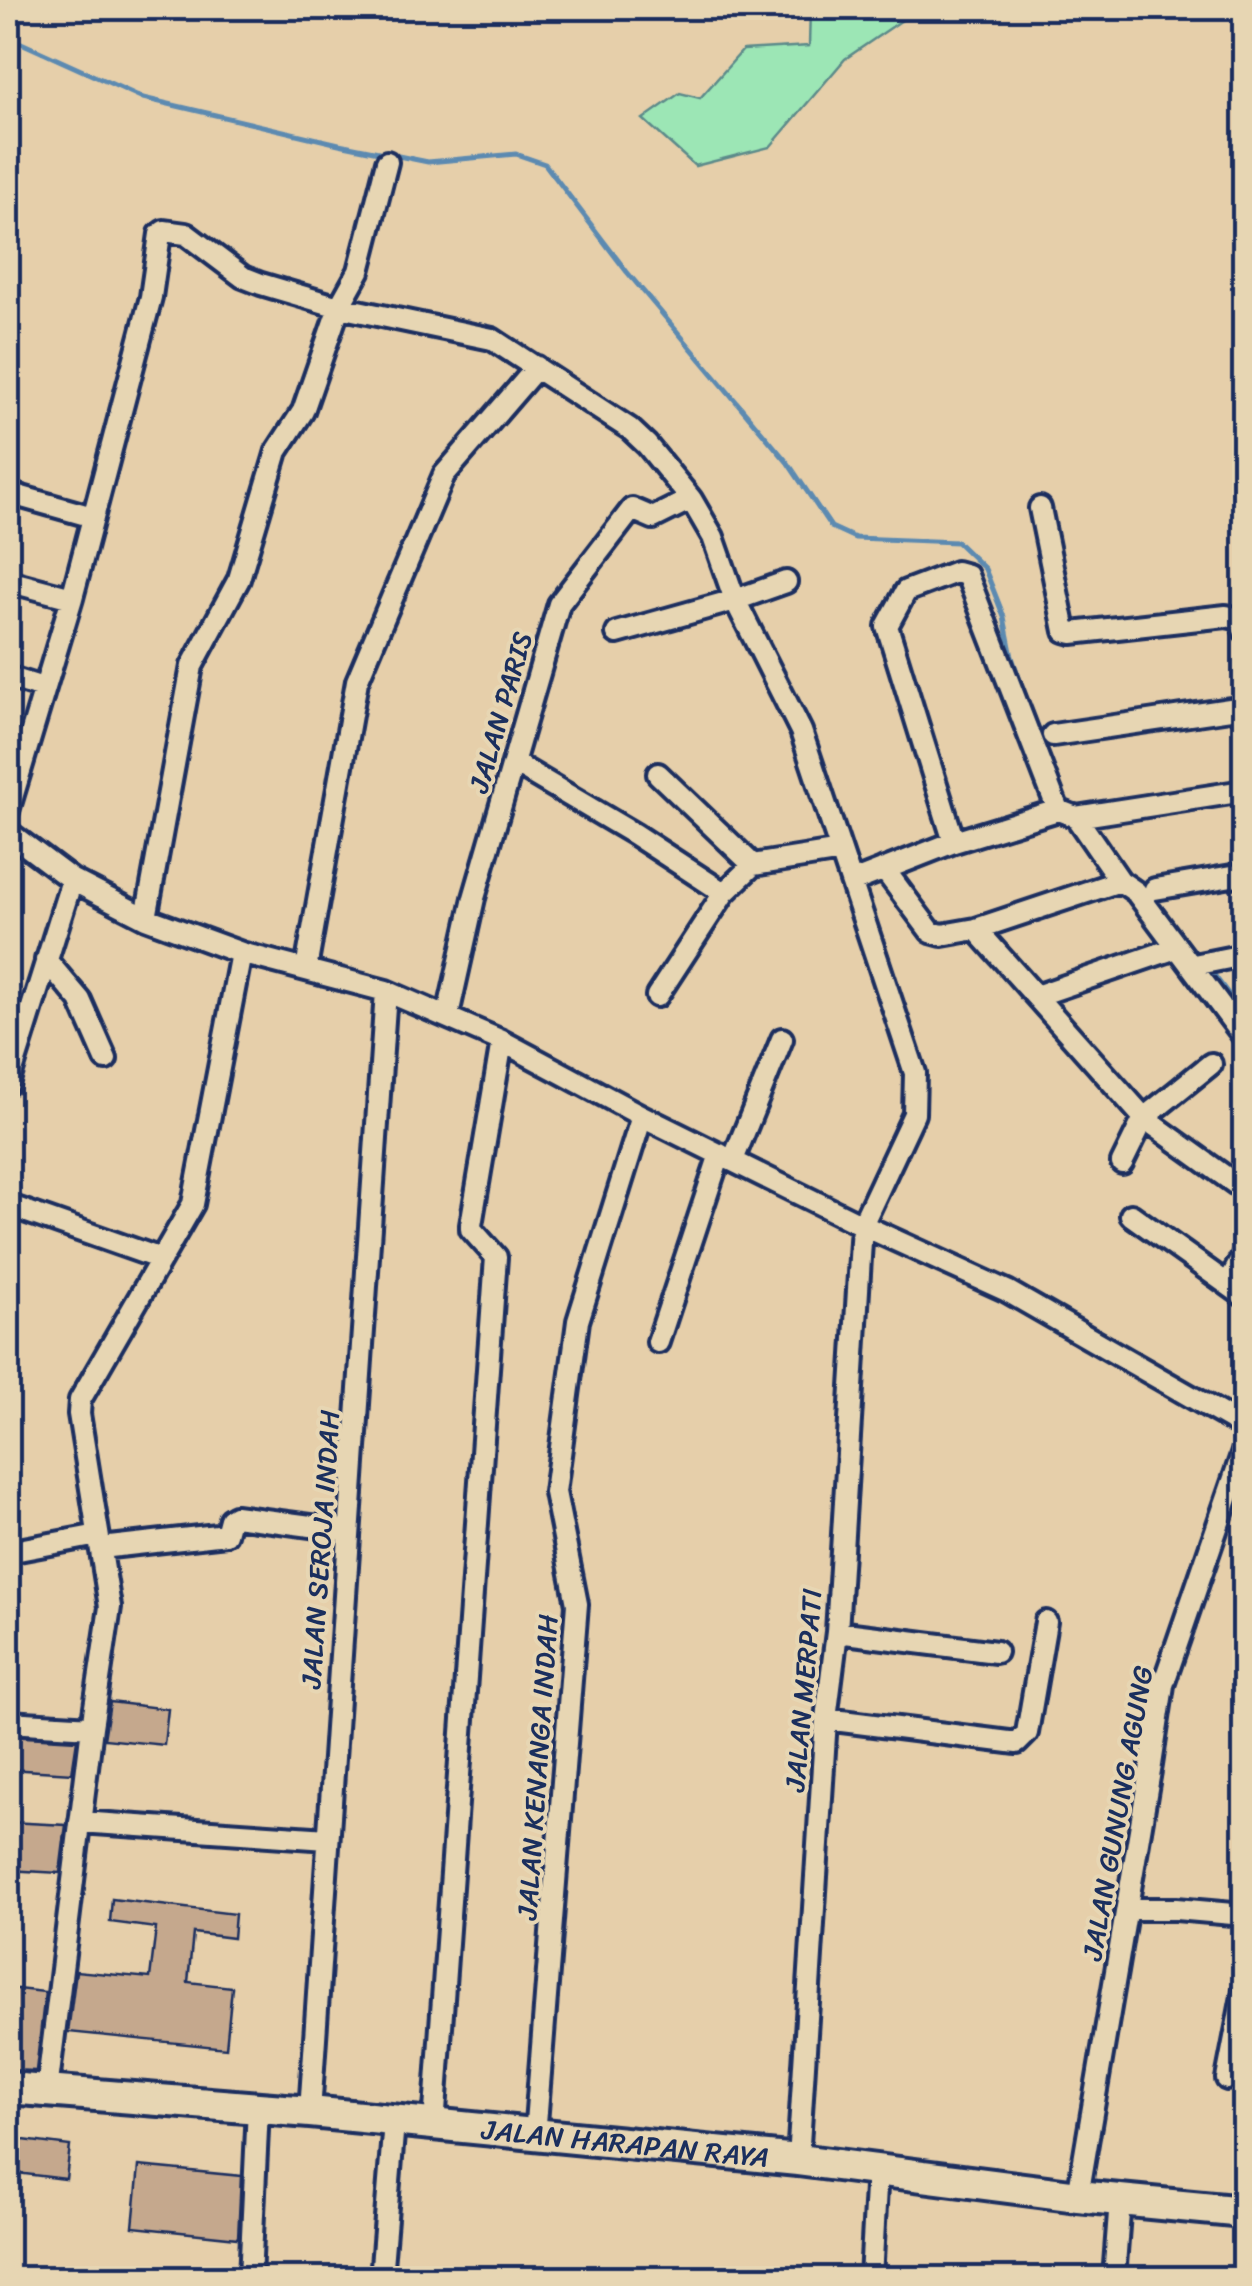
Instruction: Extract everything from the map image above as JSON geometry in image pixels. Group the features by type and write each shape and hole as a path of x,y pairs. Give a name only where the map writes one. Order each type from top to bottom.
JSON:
{"main road":[{"name":"JALAN HARAPAN RAYA","path":"8,2088 310,2112 798,2160 1078,2196 1244,2212"}],"street":[{"path":"146,918 194,661 240,580 276,450 303,412 339,307 358,271 387,162"},
{"path":"8,811 72,598 151,296 160,234 170,230 186,234 243,277 339,307 485,336 630,429 691,500 720,550 736,600 801,731 912,1057 916,1097 909,1127 862,1225"},
{"path":"306,968 357,681 444,475 538,368"},
{"path":"8,493 93,517"},
{"name":"JALAN PARIS","path":"448,1015 474,898 561,600 632,509 653,518 691,500"},
{"path":"1040,508 1065,631 1226,616 1241,619 1244,630"},
{"path":"954,842 888,626 906,591 956,572 967,575 1067,814 1194,965 1244,1037"},
{"path":"8,580 72,598"},
{"path":"617,633 786,582"},
{"path":"8,678 43,688"},
{"path":"1053,734 1244,707"},
{"path":"514,764 634,834 724,894"},
{"path":"658,774 752,866"},
{"path":"852,882 954,842 1067,814 1244,790"},
{"path":"8,832 72,880 146,918 242,953 386,991 502,1040 642,1116 862,1225 1007,1291 1244,1427"},
{"path":"657,996 724,894 752,866 842,851"},
{"path":"884,869 931,932 942,935 976,929 1120,881"},
{"path":"1155,889 1244,874"},
{"path":"8,1084 72,880"},
{"path":"976,929 1144,1118 1244,1190"},
{"path":"1036,996 1176,948"},
{"path":"47,2091 110,1607 80,1400 192,1204 242,953"},
{"path":"1194,965 1244,955"},
{"path":"46,960 80,1000 106,1059"},
{"name":"JALAN SEROJA INDAH","path":"310,2112 386,991"},
{"path":"658,1342 726,1157 782,1039"},
{"path":"434,2124 496,1258 471,1227 502,1040"},
{"path":"1122,1163 1144,1118 1210,1064"},
{"name":"JALAN KENANGA INDAH","path":"536,2136 577,1604 555,1492 578,1321 642,1116"},
{"path":"16,1208 161,1259"},
{"path":"1131,1214 1236,1290 1244,1254"},
{"name":"JALAN MERPATI","path":"798,2160 862,1225"},
{"name":"JALAN GUNUNG AGUNG","path":"1078,2196 1159,1700 1244,1449"},
{"path":"8,1552 226,1534 230,1519 236,1516 348,1531"},
{"path":"826,1718 1016,1744 1027,1732 1046,1622"},
{"path":"837,1632 996,1652"},
{"path":"8,1722 92,1727"},
{"path":"80,1822 328,1840"},
{"path":"1126,1910 1176,1908 1244,1915"},
{"path":"1226,2079 1244,1991"},
{"path":"250,2278 258,2108"},
{"path":"382,2278 394,2122"},
{"path":"871,2278 877,2169"},
{"path":"1114,2278 1120,2200"}],"green space":[{"path":"810,8 914,8 911,14 845,59 770,147 695,166 643,119 680,93 700,98 743,50 809,46"}],"building":[{"path":"110,1702 168,1709 164,1745 104,1739"},
{"path":"8,1736 77,1740 72,1773 8,1769"},
{"path":"8,1822 66,1825 60,1873 8,1870"},
{"path":"112,1899 235,1914 233,1938 193,1933 188,1982 232,1987 226,2048 68,2032 76,1971 150,1978 156,1928 110,1922"},
{"path":"8,1988 45,1992 36,2071 8,2070"},
{"path":"8,2138 70,2146 66,2179 8,2172"},
{"path":"139,2166 241,2176 238,2238 133,2227"}],"waterway":[{"path":"8,37 143,98 428,162 516,154 545,164 627,272 788,463 831,527 855,538 957,542 985,569 1004,617 1012,657 1033,719"},
{"path":"1211,971 1244,1015"}]}
